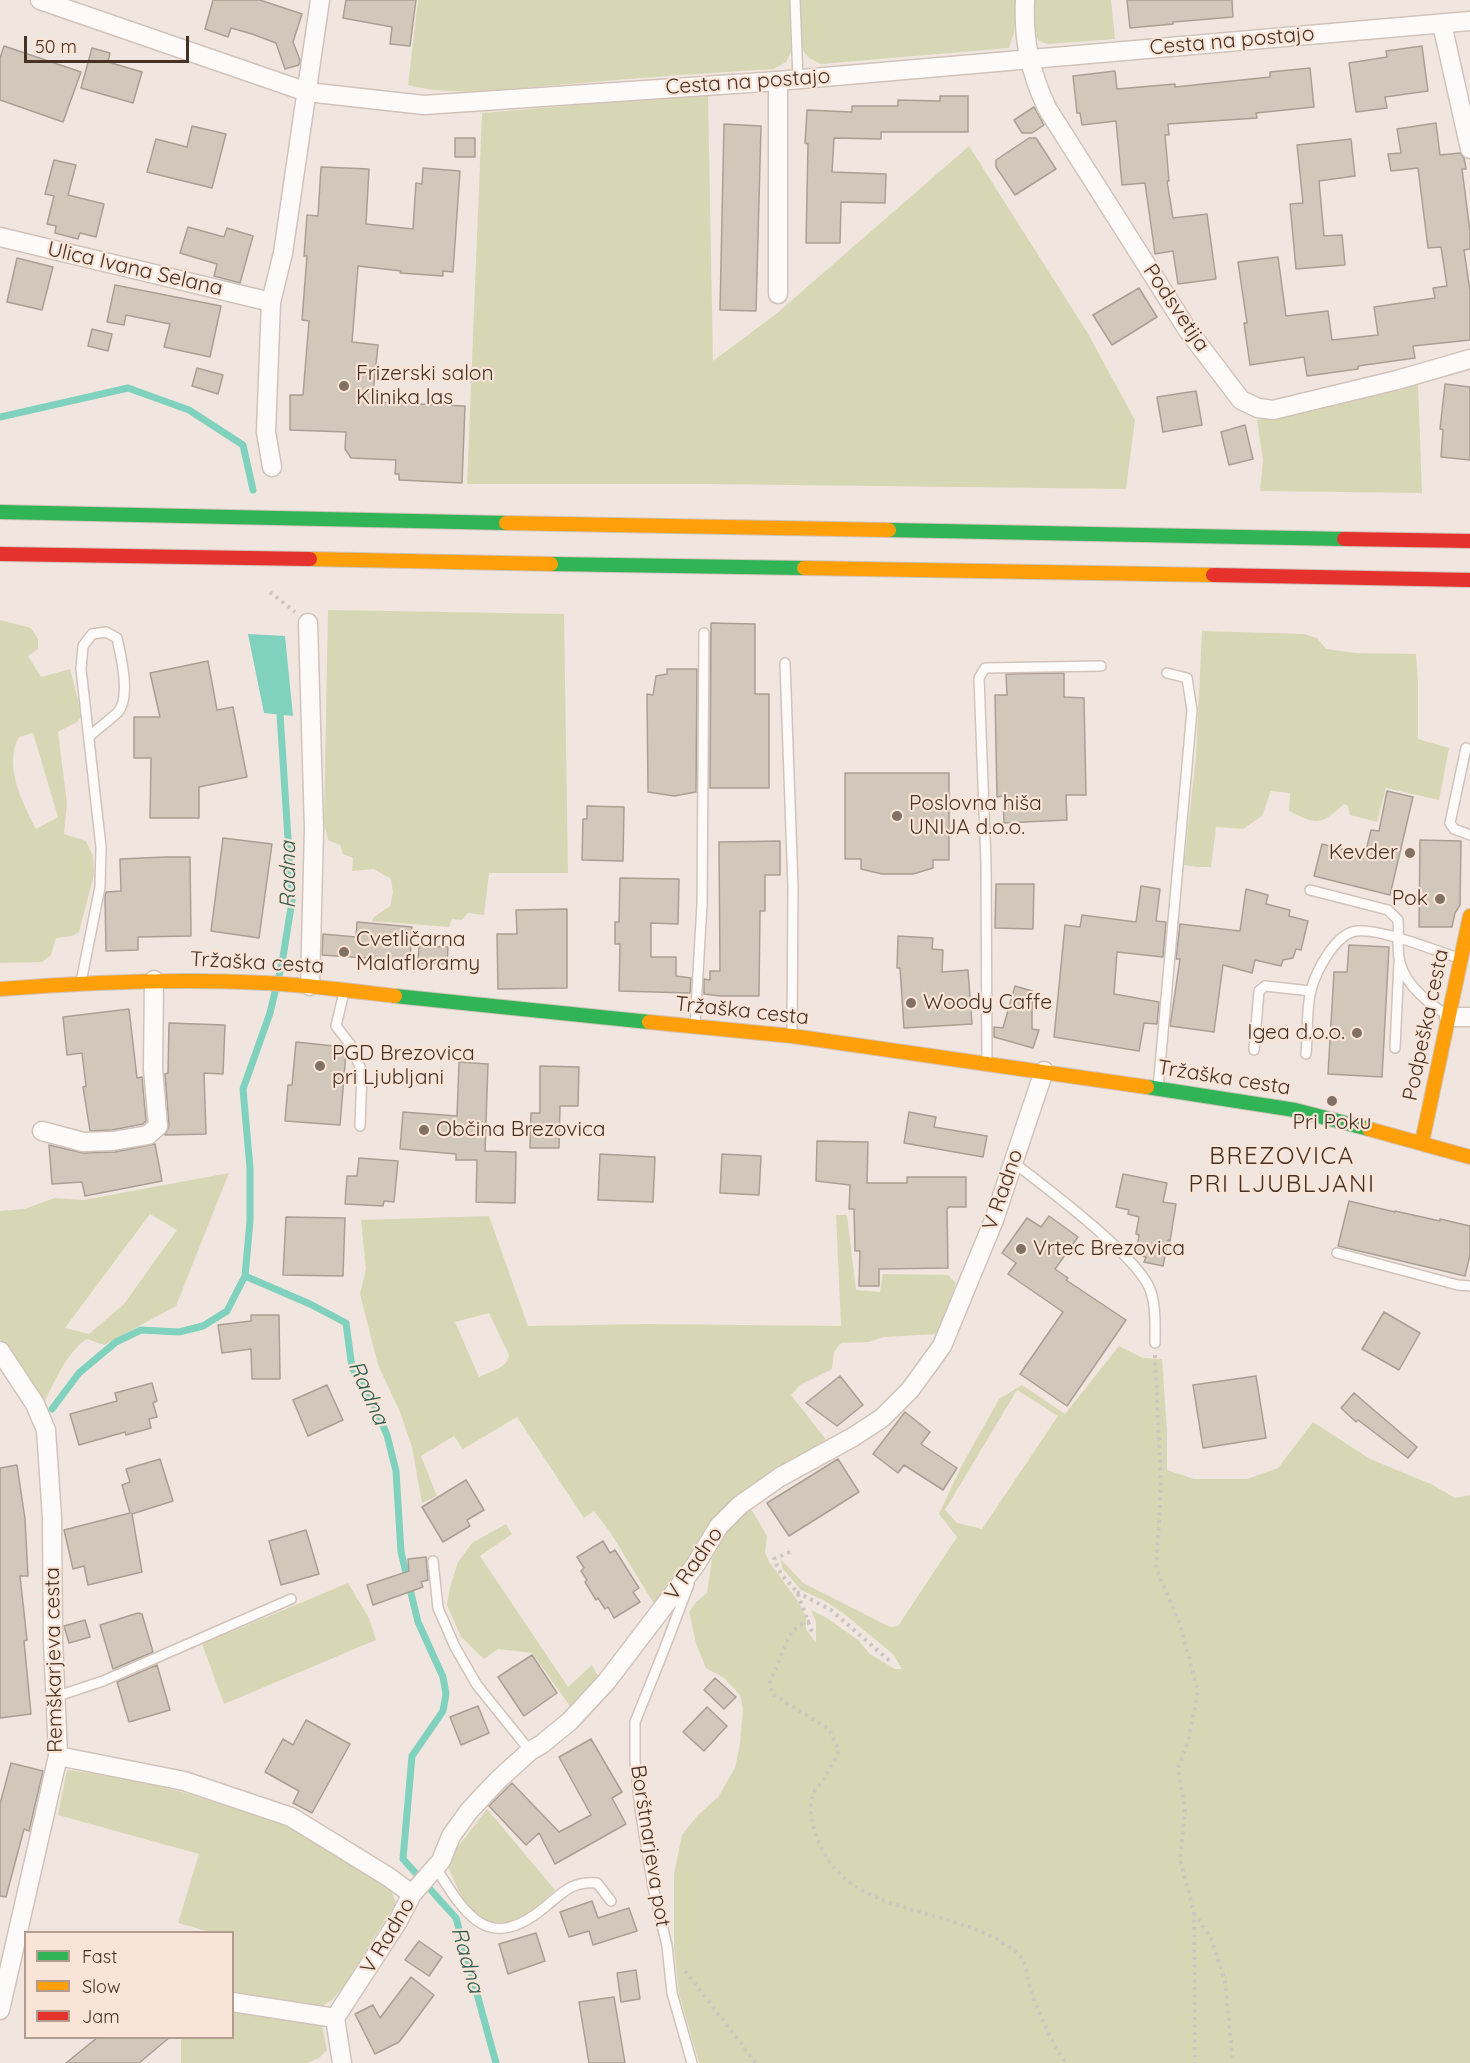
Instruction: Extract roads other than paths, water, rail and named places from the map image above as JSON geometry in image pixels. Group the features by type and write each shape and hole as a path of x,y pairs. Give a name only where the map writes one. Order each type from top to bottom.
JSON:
{"main road":[{"path":"0,512 1470,541"},
{"path":"0,554 1470,580"},
{"name":"Podpeška cesta","path":"1422,1142 1470,915"},
{"name":"Tržaška cesta","path":"0,989 81,982 153,980 269,983 695,1028 792,1036 1044,1071 1295,1110 1422,1142 1470,1157"}],"street":[{"name":"Cesta na postajo","path":"40,0 307,92 424,105 778,81 1470,21"},
{"path":"272,468 266,432 271,302 283,253 320,0"},
{"name":"Podsvetija","path":"1025,0 1024,27 1029,59 1035,82 1047,108 1187,329 1241,400 1258,408 1273,410 1397,380 1470,359"},
{"path":"1442,24 1470,149"},
{"path":"778,81 778,294"},
{"name":"Ulica Ivana Selana","path":"0,237 271,302"},
{"path":"308,623 314,829 310,986"},
{"path":"42,1131 83,1142 113,1141 148,1135 158,1126 153,1069 153,980"},
{"path":"1449,1017 1470,1017"},
{"name":"V Radno","path":"335,2018 398,1921 412,1894 436,1868 451,1836 470,1811 498,1780 570,1721 607,1681 696,1564 718,1526 740,1505 780,1477 854,1437 882,1418 910,1390 942,1346 994,1220 1044,1071"},
{"name":"Remškarjeva cesta","path":"0,1351 35,1404 46,1430 52,1518 53,1640 58,1756 22,1933 0,2010"},
{"path":"58,1756 184,1781 291,1817 412,1894"},
{"path":"234,2002 335,2018 342,2063"}],"lane":[{"path":"795,0 798,79"},
{"path":"81,982 100,887 101,848 81,669 83,646 92,634 106,632 117,638 123,664 124,702 118,711 90,737"},
{"path":"695,1028 702,904 704,633"},
{"path":"785,663 793,887 792,1036"},
{"path":"987,1064 986,863 979,678 985,668 1101,666"},
{"path":"1158,1088 1192,710 1187,678 1167,673"},
{"path":"1466,748 1450,823 1454,830 1470,835"},
{"path":"1310,890 1388,910 1398,920 1399,960 1395,1048"},
{"path":"1306,1054 1311,991 1328,955 1335,944 1345,936 1356,931 1399,938 1461,959"},
{"path":"1399,960 1406,976 1416,989 1449,1017"},
{"path":"1254,1050 1259,991 1265,986 1311,991"},
{"path":"345,990 336,1026 350,1044 362,1072 360,1126"},
{"path":"1014,1162 1063,1200 1106,1238 1143,1276 1151,1291 1155,1318 1155,1343"},
{"path":"1337,1253 1458,1285 1470,1286"},
{"path":"433,1561 438,1608 454,1647 477,1684 530,1752"},
{"name":"Borštnarjeva pot","path":"692,2063 672,1993 667,1946 653,1887 640,1809 634,1722 696,1564"},
{"path":"56,1697 103,1681 291,1599"},
{"path":"436,1868 456,1901 470,1916 485,1927 501,1928 518,1924 537,1914 565,1891 582,1882 597,1883 611,1901"}],"waterway":[{"path":"0,417 128,388 189,410 243,445 253,490"},
{"name":"Radna","path":"280,714 292,901 282,963 270,1013 243,1089 250,1168 250,1221 245,1276 310,1304 346,1323 352,1368 371,1398 387,1435 396,1471 401,1552 418,1622 443,1677 446,1694 443,1711 412,1756 403,1859 456,1918 496,2063"},
{"path":"52,1409 79,1373 116,1342 141,1330 179,1332 203,1326 227,1311 245,1276"}],"place":[{"name":"Frizerski salon Klinika las","path":"344,386"},
{"name":"Poslovna hiša UNIJA d.o.o.","path":"897,816"},
{"name":"Kevder","path":"1410,853"},
{"name":"Pok","path":"1440,899"},
{"name":"Cvetličarna Malafloramy","path":"344,952"},
{"name":"Woody Caffe","path":"911,1003"},
{"name":"Igea d.o.o.","path":"1357,1033"},
{"name":"PGD Brezovica pri Ljubljani","path":"320,1066"},
{"name":"Pri Poku","path":"1332,1101"},
{"name":"Občina Brezovica","path":"424,1130"},
{"name":"Vrtec Brezovica","path":"1021,1249"}],"district":[{"name":"BREZOVICA PRI LJUBLJANI","path":"1282,1171"}]}
